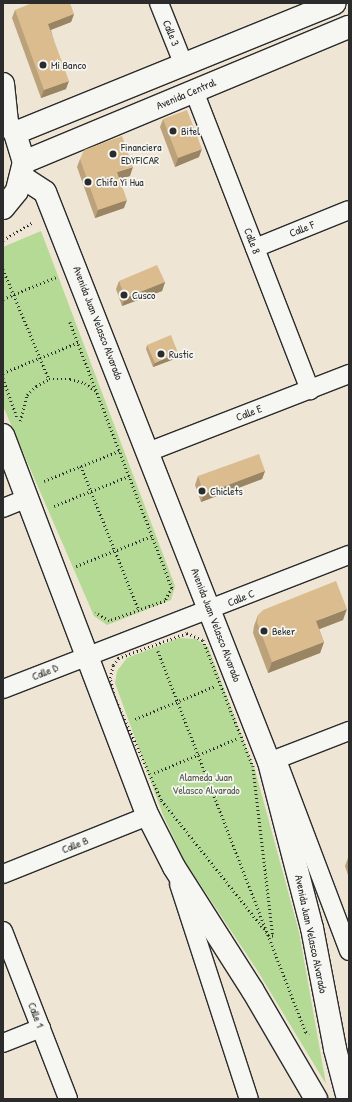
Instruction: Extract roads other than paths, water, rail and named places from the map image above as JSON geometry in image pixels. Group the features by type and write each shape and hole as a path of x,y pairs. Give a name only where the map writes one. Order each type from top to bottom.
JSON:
{"main road":[{"path":"8,124 183,63 335,3"},
{"name":"Avenida Central","path":"23,169 194,91 349,27"},
{"path":"3,84 8,124 23,169 17,191 3,208"},
{"name":"Avenida Juan Velasco Alvarado","path":"23,169 45,192 102,332 210,610 228,680 249,734 273,760 312,928 335,1049 348,1099"},
{"path":"3,435 32,489 87,655 120,725 142,778 148,816 174,867 253,991 316,1099"}],"street":[{"name":"Calle 3","path":"159,3 183,63"},
{"name":"Calle 8","path":"194,91 310,390"},
{"name":"Calle F","path":"255,248 349,210"},
{"name":"Calle E","path":"146,447 310,390 349,374"},
{"path":"3,508 32,489"},
{"name":"Calle C","path":"87,655 210,610 349,555"},
{"name":"Calle D","path":"3,689 87,655"},
{"path":"273,760 349,731"},
{"name":"Avenida Juan Velasco Alvarado","path":"273,760 349,951"},
{"name":"Calle B","path":"3,874 148,816"},
{"path":"174,867 249,1099"},
{"name":"Calle 1","path":"3,931 68,1099"},
{"path":"3,1043 41,1028"}],"place":[{"name":"Mi Banco","path":"43,65"},
{"name":"Bitel","path":"173,131"},
{"name":"Financiera EDYFICAR","path":"113,154"},
{"name":"Chifa Yi Hua","path":"88,182"},
{"name":"Cusco","path":"124,295"},
{"name":"Rustic","path":"161,354"},
{"name":"Chiclets","path":"202,491"},
{"name":"Beker","path":"264,631"}],"park label":[{"name":"Alameda Juan Velasco Alvarado","path":"206,784"}]}
